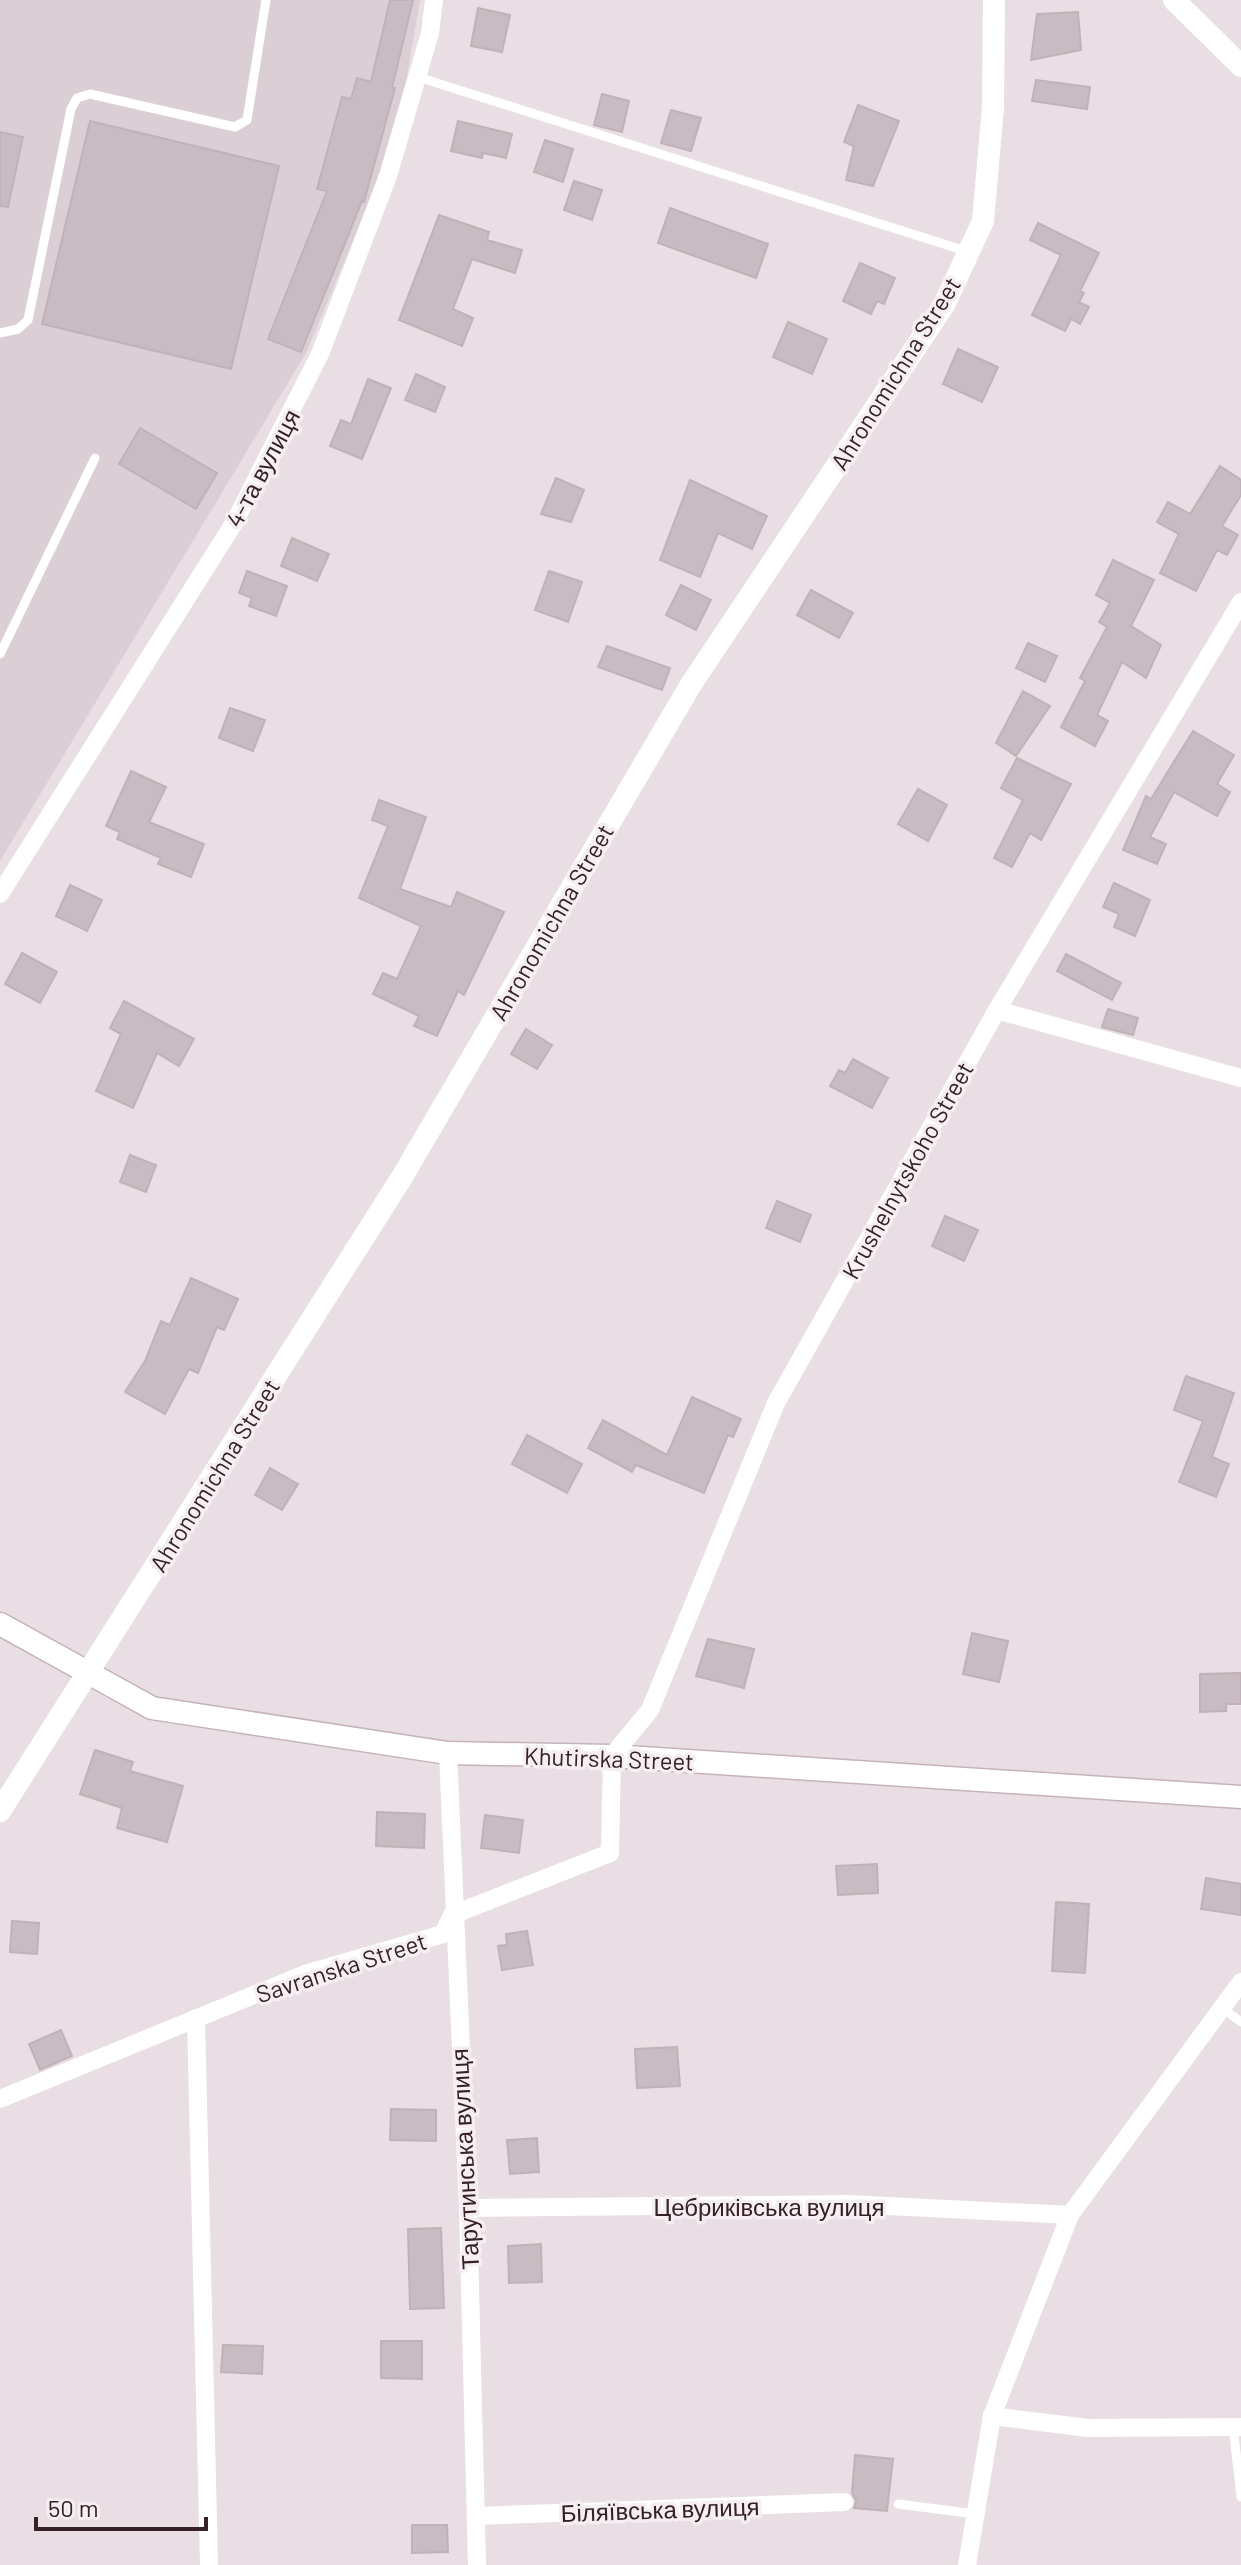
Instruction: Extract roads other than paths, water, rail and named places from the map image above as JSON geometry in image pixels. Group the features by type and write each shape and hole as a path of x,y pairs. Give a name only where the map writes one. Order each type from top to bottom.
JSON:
{"street":[{"name":"4-та вулиця","path":"0,894 234,523 306,383 388,176 430,33 434,0"},
{"name":"Ahronomichna Street","path":"0,1811 402,1177 690,686 944,305 983,221 993,107 994,0"},
{"path":"1174,0 1241,66"},
{"name":"Krushelnytskoho Street","path":"612,1756 650,1710 776,1403 997,1010 1241,602"},
{"path":"997,1010 1241,1078"},
{"name":"Khutirska Street","path":"0,1624 152,1708 448,1753 612,1756 1241,1797"},
{"name":"Тарутинська вулиця","path":"448,1753 452,1915 468,2208 477,2565"},
{"name":"Savranska Street","path":"0,2099 305,1974 443,1934 452,1915 610,1853 612,1756"},
{"path":"967,2565 992,2416 1070,2215 1241,1982"},
{"path":"196,2018 209,2565"},
{"name":"Цебриківська вулиця","path":"468,2208 848,2204 1070,2215"},
{"path":"992,2416 1088,2428 1237,2427"},
{"name":"Біляївська вулиця","path":"476,2516 844,2502"}],"lane":[{"path":"0,333 18,329 28,320 71,109 77,98 90,94 235,127 247,120 266,0"},
{"path":"418,77 969,252"},
{"path":"0,654 95,458"},
{"path":"1221,2006 1241,2022"},
{"path":"1237,2427 1241,2497"},
{"path":"898,2504 975,2514"}]}
